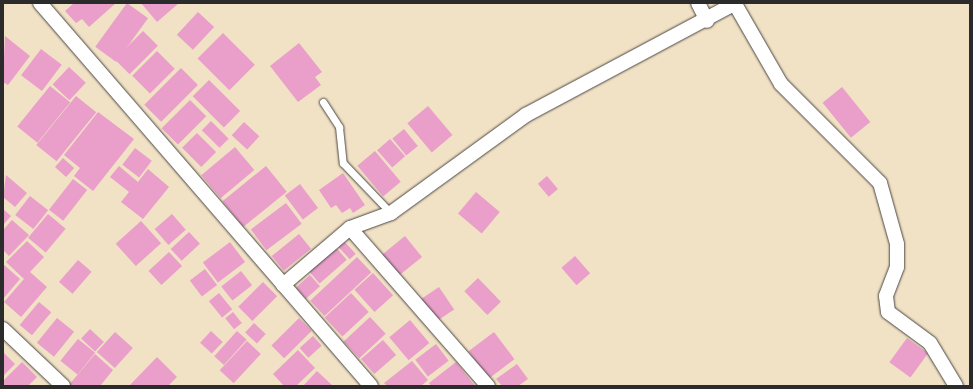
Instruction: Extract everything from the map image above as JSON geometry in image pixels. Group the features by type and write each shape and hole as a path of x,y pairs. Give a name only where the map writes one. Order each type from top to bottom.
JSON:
{"street":[{"path":"40,3 371,386"},
{"path":"698,3 707,21"},
{"path":"283,285 350,228 391,213 526,115 707,21 735,3 781,84 880,183 897,244 897,267 886,296 888,312 930,343 956,386"},
{"path":"350,228 488,386"},
{"path":"3,328 63,386"}],"lane":[{"path":"323,102 338,127 343,163 391,213"}],"building":[{"path":"74,3 116,3 89,27 82,19 76,23 65,11"},
{"path":"127,3 148,18 116,62 95,47"},
{"path":"141,3 179,3 157,22"},
{"path":"198,12 214,27 193,50 177,35"},
{"path":"143,31 158,46 130,74 115,59"},
{"path":"223,33 255,65 229,90 198,58"},
{"path":"5,36 30,56 8,85 3,82"},
{"path":"299,43 322,72 315,77 321,85 298,102 270,66"},
{"path":"41,49 62,65 42,91 21,75"},
{"path":"157,51 175,69 150,93 132,76"},
{"path":"69,67 86,83 69,100 53,85"},
{"path":"181,68 198,85 161,122 144,105"},
{"path":"209,80 240,111 224,127 193,96"},
{"path":"50,86 70,102 37,143 17,126"},
{"path":"842,87 870,122 851,138 823,103"},
{"path":"76,96 96,112 57,161 36,145"},
{"path":"190,100 206,116 178,145 162,128"},
{"path":"428,106 452,135 432,152 407,123"},
{"path":"98,112 134,139 93,191 74,176 80,168 64,155"},
{"path":"211,121 229,139 219,148 202,130"},
{"path":"244,122 259,136 247,149 232,135"},
{"path":"404,129 418,146 406,156 392,138"},
{"path":"197,133 216,152 201,167 182,148"},
{"path":"390,139 405,156 392,168 377,150"},
{"path":"235,147 254,170 221,198 201,175"},
{"path":"135,148 152,161 139,177 122,165"},
{"path":"375,151 401,182 383,196 357,166"},
{"path":"63,158 74,168 66,177 55,167"},
{"path":"119,166 138,182 148,169 169,187 143,219 121,202 129,192 110,177"},
{"path":"266,166 287,192 243,227 222,201"},
{"path":"343,173 365,205 353,213 350,208 342,213 336,205 331,208 319,190"},
{"path":"6,175 27,193 15,207 3,197"},
{"path":"547,176 558,189 549,197 538,184"},
{"path":"73,179 87,190 63,221 49,210"},
{"path":"300,184 318,208 303,219 285,195"},
{"path":"476,192 500,212 482,233 458,213"},
{"path":"30,196 48,210 33,229 15,215"},
{"path":"286,203 302,224 267,250 251,229"},
{"path":"3,209 11,216 3,225"},
{"path":"48,214 66,229 46,253 28,238"},
{"path":"172,214 186,230 168,245 155,229"},
{"path":"12,220 29,235 9,256 3,250 3,230"},
{"path":"141,221 161,243 136,266 116,244"},
{"path":"189,232 200,244 182,261 171,249"},
{"path":"299,234 311,249 284,271 272,256"},
{"path":"405,236 422,257 399,276 382,255"},
{"path":"340,237 356,254 350,259 334,242"},
{"path":"27,241 44,257 30,272 47,287 21,317 4,302 24,279 6,262"},
{"path":"230,242 245,262 218,282 203,262"},
{"path":"333,244 347,260 320,283 306,268"},
{"path":"169,252 182,266 161,285 149,271"},
{"path":"575,256 590,273 577,285 561,268"},
{"path":"357,257 371,272 325,316 310,301"},
{"path":"78,260 92,272 73,294 59,282"},
{"path":"3,264 20,279 3,299"},
{"path":"205,269 217,285 202,296 190,280"},
{"path":"241,271 252,285 232,301 221,286"},
{"path":"373,273 393,295 374,312 354,290"},
{"path":"310,275 320,286 306,299 296,288"},
{"path":"478,278 501,302 487,315 464,291"},
{"path":"263,282 277,296 252,321 238,307"},
{"path":"439,287 454,309 436,322 421,299"},
{"path":"219,293 232,309 222,318 209,301"},
{"path":"351,293 369,312 342,337 325,318"},
{"path":"39,302 51,312 32,335 20,325"},
{"path":"233,312 242,323 234,329 225,318"},
{"path":"370,317 386,334 359,358 344,342"},
{"path":"57,318 74,332 54,357 37,343"},
{"path":"299,318 312,331 284,358 271,346"},
{"path":"410,320 429,343 409,360 389,337"},
{"path":"254,323 266,334 257,343 245,333"},
{"path":"90,329 104,342 95,351 81,339"},
{"path":"211,331 223,342 212,354 200,343"},
{"path":"237,331 247,340 224,365 214,356"},
{"path":"115,332 133,348 115,368 97,352"},
{"path":"494,332 514,359 489,378 468,351"},
{"path":"313,336 322,346 308,358 300,348"},
{"path":"907,338 928,353 910,378 889,362"},
{"path":"78,339 95,353 77,375 60,361"},
{"path":"383,340 396,355 374,374 361,359"},
{"path":"247,341 261,354 234,383 220,370"},
{"path":"436,344 449,361 428,376 415,360"},
{"path":"298,350 315,368 296,386 284,386 273,374"},
{"path":"3,352 15,364 3,376"},
{"path":"95,354 113,370 100,386 68,386"},
{"path":"157,357 177,377 168,386 129,386"},
{"path":"412,361 428,380 421,386 387,386 384,383"},
{"path":"22,362 37,377 28,386 3,386 3,381"},
{"path":"456,362 475,386 431,386 429,383"},
{"path":"517,364 528,379 518,386 502,386 496,379"},
{"path":"317,371 333,386 303,386"}]}
